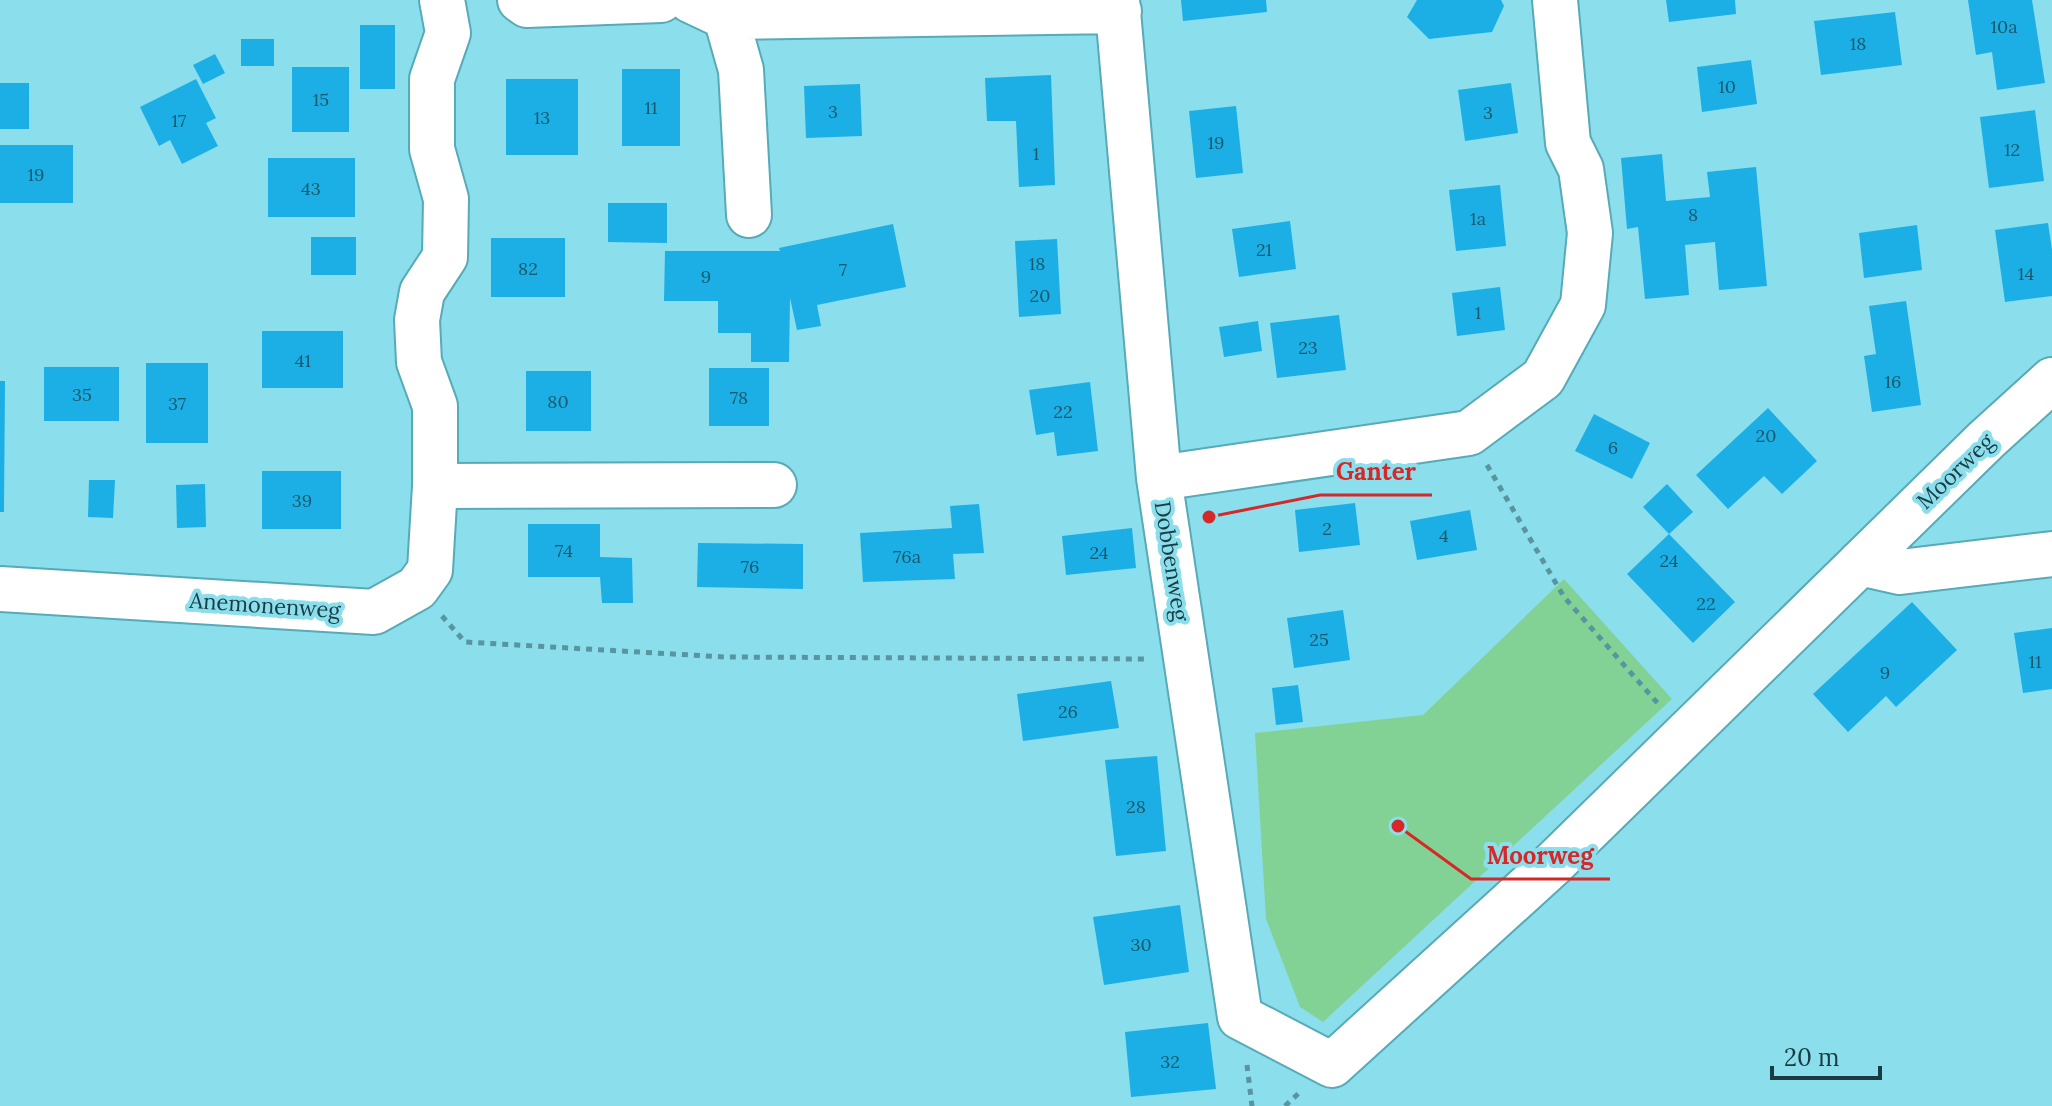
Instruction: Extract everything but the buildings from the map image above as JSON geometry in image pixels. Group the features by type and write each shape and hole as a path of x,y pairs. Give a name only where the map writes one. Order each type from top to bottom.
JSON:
{"street":[{"path":"417,588 430,570 435,486 435,406 419,362 417,320 422,292 445,257 446,199 432,149 432,79 448,33 442,0"},
{"path":"520,0 527,5 661,0"},
{"path":"1159,478 1469,433 1543,378 1583,305 1590,233 1581,169 1568,143 1555,0"},
{"path":"749,215 741,70 708,8 1118,6"},
{"name":"Dobbenweg","path":"1118,6 1159,478 1240,1017 1332,1065"},
{"name":"Moorweg","path":"1332,1065 1552,865 1986,440 2052,380"},
{"path":"435,486 774,485"},
{"path":"1860,563 1900,572 2052,554"},
{"name":"Anemonenweg","path":"0,589 374,612 417,588"}],"path":[{"path":"1469,433 1564,597 1685,733"},
{"path":"417,588 465,642 725,657 1187,659"}],"green space":[{"path":"1564,579 1672,699 1323,1022 1300,1007 1266,919 1255,733 1423,715"}],"place":[{"name":"Ganter","path":"1209,517"},
{"name":"Moorweg","path":"1398,826"}]}
